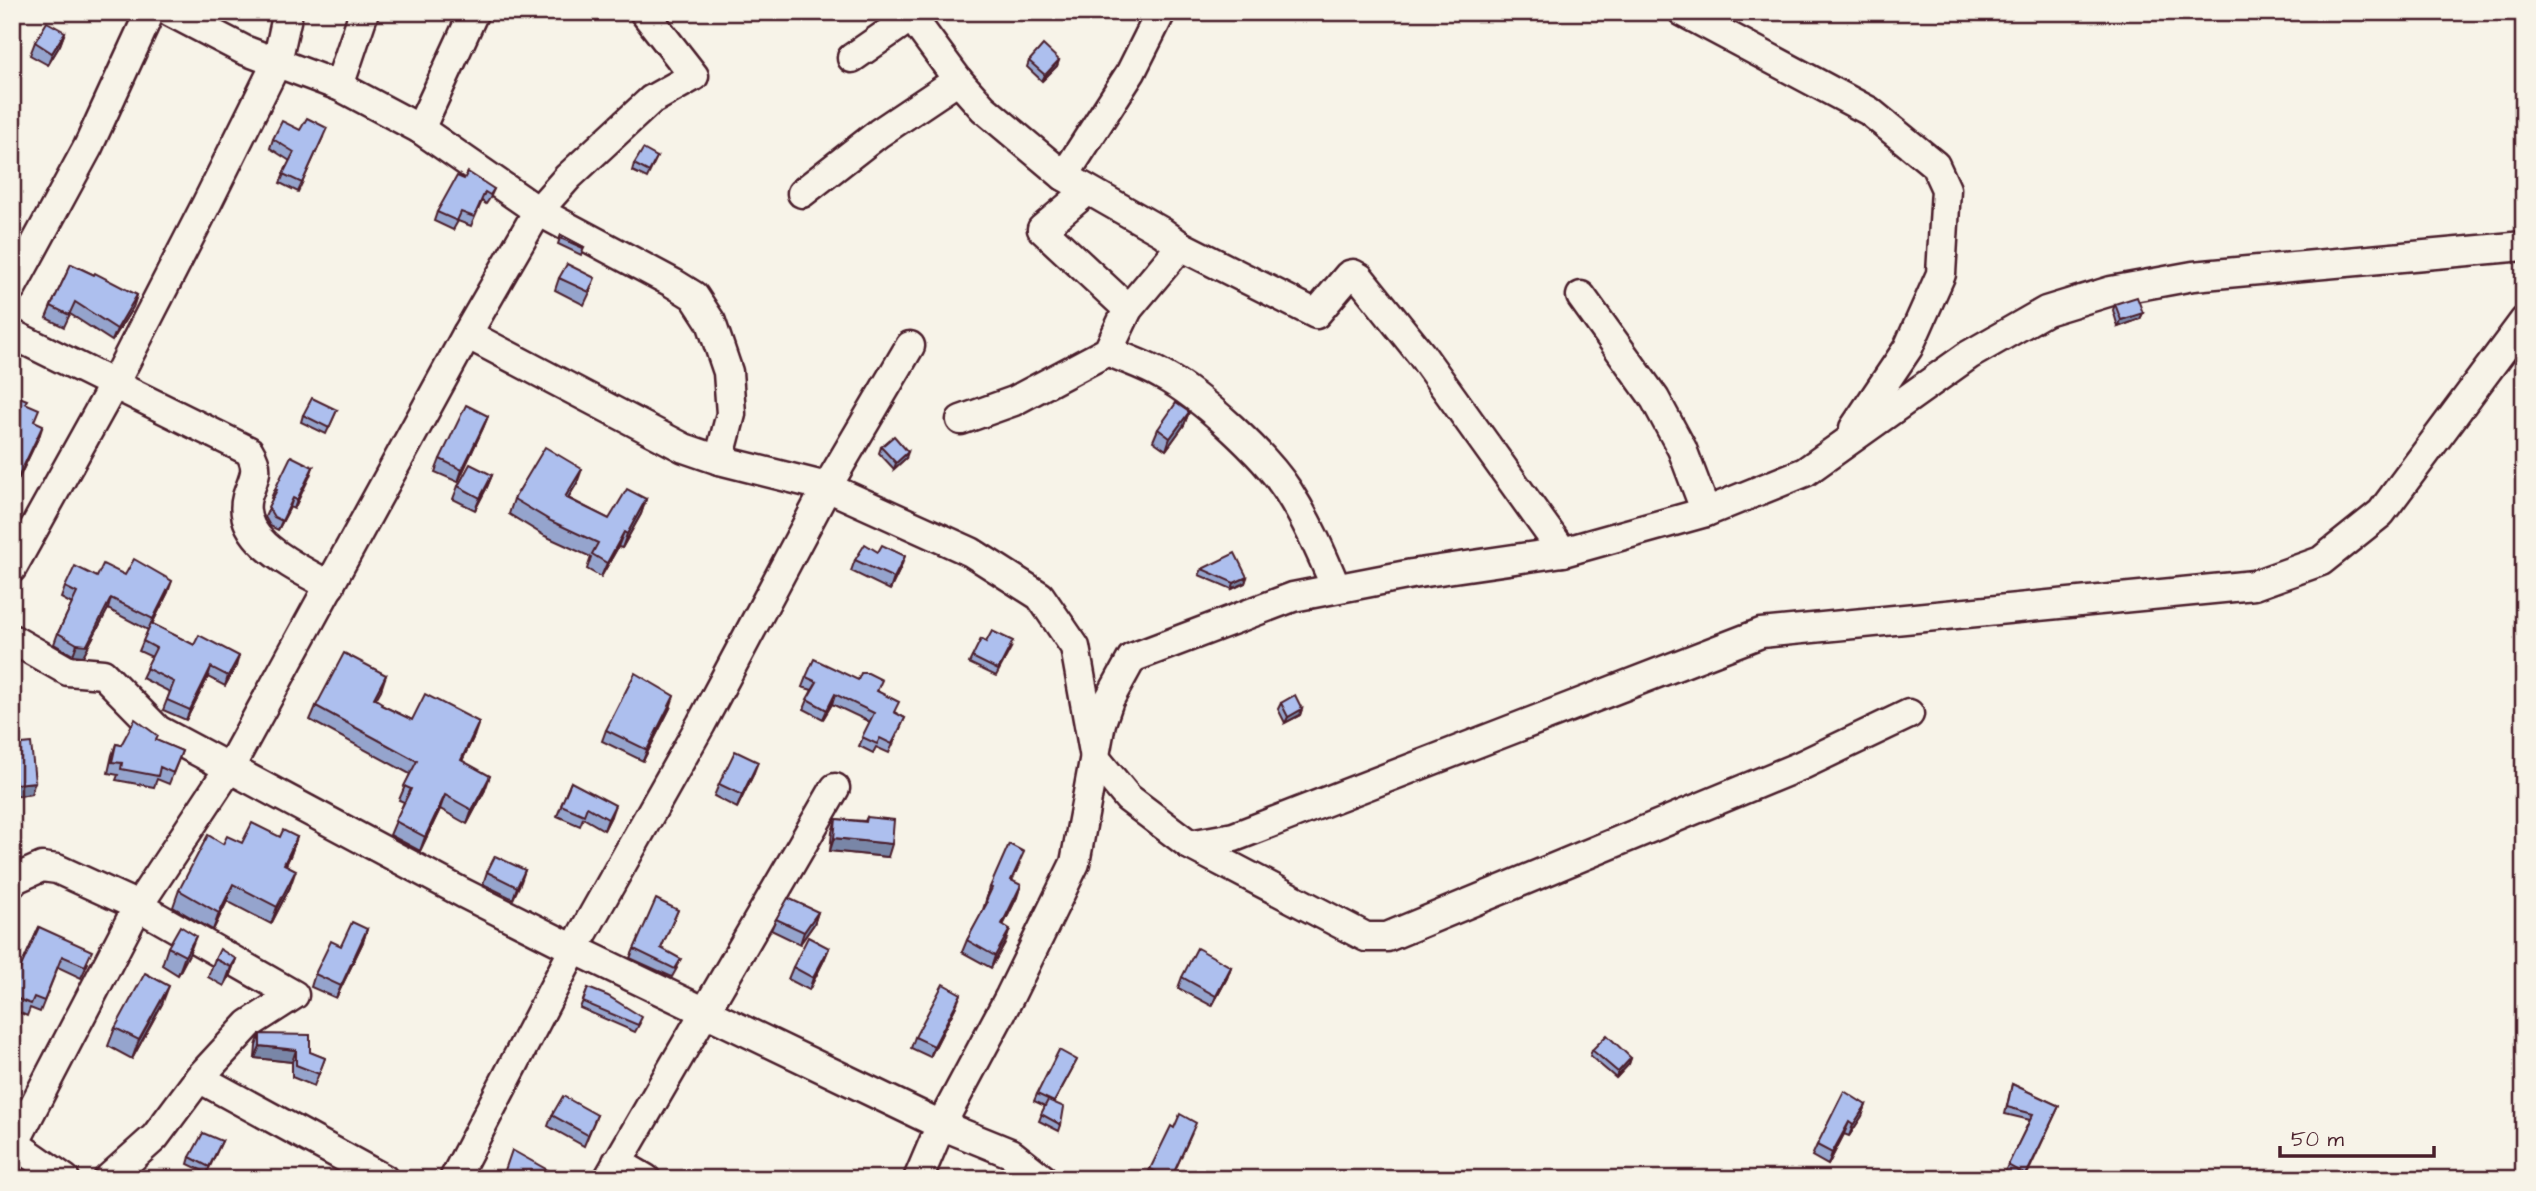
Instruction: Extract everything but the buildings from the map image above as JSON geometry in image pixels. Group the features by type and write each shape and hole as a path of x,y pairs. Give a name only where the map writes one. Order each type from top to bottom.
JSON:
{"street":[{"path":"12,287 88,147 150,12"},
{"path":"171,12 244,50 338,86 420,129 538,211 694,296 711,322 728,372 730,414 719,460"},
{"path":"12,568 113,386 277,62 288,12"},
{"path":"338,86 364,12"},
{"path":"420,129 474,12"},
{"path":"65,1179 13,1145 138,906 230,767 467,334 538,211 568,177 651,100 694,76 644,12"},
{"path":"1128,309 1042,229 1075,183 1161,12"},
{"path":"1683,12 1869,111 1935,165 1946,189 1941,274 1908,348 1854,429 1805,472"},
{"path":"852,58 910,15 958,80 983,108 1075,183 1181,246 1316,314 1349,275 1360,278 1422,354 1563,552"},
{"path":"802,193 879,133 958,80"},
{"path":"961,420 1014,401 1108,351 1128,309 1181,246"},
{"path":"918,1179 941,1125 1010,996 1075,863 1101,723 1109,701 1132,658 1293,597 1563,552 1706,512 1805,472 1969,355 2046,311 2111,291 2193,276 2524,246"},
{"path":"1581,296 1656,399 1682,449 1706,512"},
{"path":"1190,845 1234,837 1761,633 2254,585 2321,561 2381,513 2524,321"},
{"path":"12,334 249,451 255,460 255,477 246,499 246,520 272,552 330,586"},
{"path":"467,334 684,448 719,460 827,487 971,552 1040,596 1075,647 1095,758 1128,798 1190,845 1366,937 1387,937 1800,766 1909,714"},
{"path":"454,1179 574,949 701,724 827,487 910,346"},
{"path":"1108,351 1161,374 1183,388 1247,444 1286,488 1311,529 1336,588"},
{"path":"12,639 68,671 103,674 158,730 451,887 941,1125 1010,1153 1043,1179"},
{"path":"646,1179 612,1170 835,788"},
{"path":"12,883 15,878 42,867 57,869 138,906 294,995 249,1024 199,1078 155,1136 108,1179"},
{"path":"199,1078 384,1179"}]}
